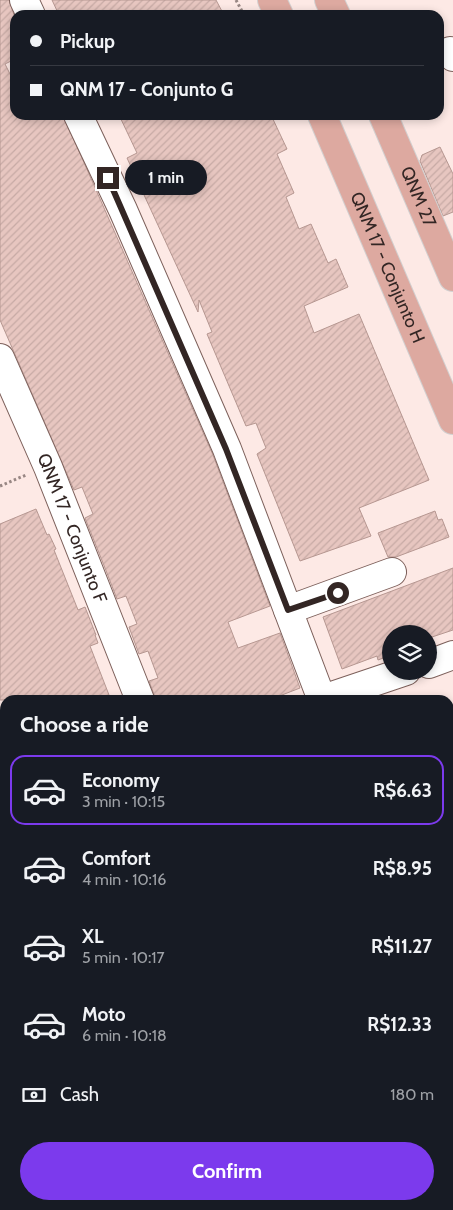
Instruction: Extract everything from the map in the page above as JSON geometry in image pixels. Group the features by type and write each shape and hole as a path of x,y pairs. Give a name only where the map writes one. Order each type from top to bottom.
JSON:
{"main road":[{"name":"QNM 17 - Conjunto H","path":"324,120 453,420"},
{"name":"QNM 27","path":"385,120 453,277"}],"street":[{"path":"80,120 123,210 226,449 319,695"},
{"name":"QNM 17 - Conjunto F","path":"0,358 48,466 138,695"},
{"path":"288,610 392,572"},
{"path":"437,661 453,655"},
{"path":"336,695 382,679"}],"path":[{"path":"0,486 48,466"}],"building":[{"path":"0,0 9,0 12,10 10,10 10,62 5,64 10,74 10,120 65,120 213,455 270,606 228,622 238,648 280,633 300,688 282,695 154,695 149,681 158,678 148,651 139,654 129,627 137,624 126,596 117,599 85,518 93,514 82,487 74,490 0,320"},
{"path":"52,0 216,0 221,10 57,10"},
{"path":"121,120 273,120 287,149 277,154 294,193 286,197 299,229 311,224 328,263 336,259 348,287 304,306 314,333 359,314 429,480 359,508 371,536 300,561 257,454 266,448 256,423 246,426 207,334 212,332 199,300 198,312 127,158 137,153"},
{"path":"440,147 453,174 453,212 443,216 420,161 422,155"},
{"path":"36,509 47,535 49,534 56,549 54,550 78,610 85,607 96,635 98,643 90,646 109,695 0,695 0,524"},
{"path":"435,511 438,520 442,519 449,537 396,557 388,557 378,533"},
{"path":"453,568 453,630 437,635 437,625 382,625 382,658 378,660 377,656 342,669 323,617"}],"route":[{"path":"108,178 226,449 288,610 338,593"}]}
